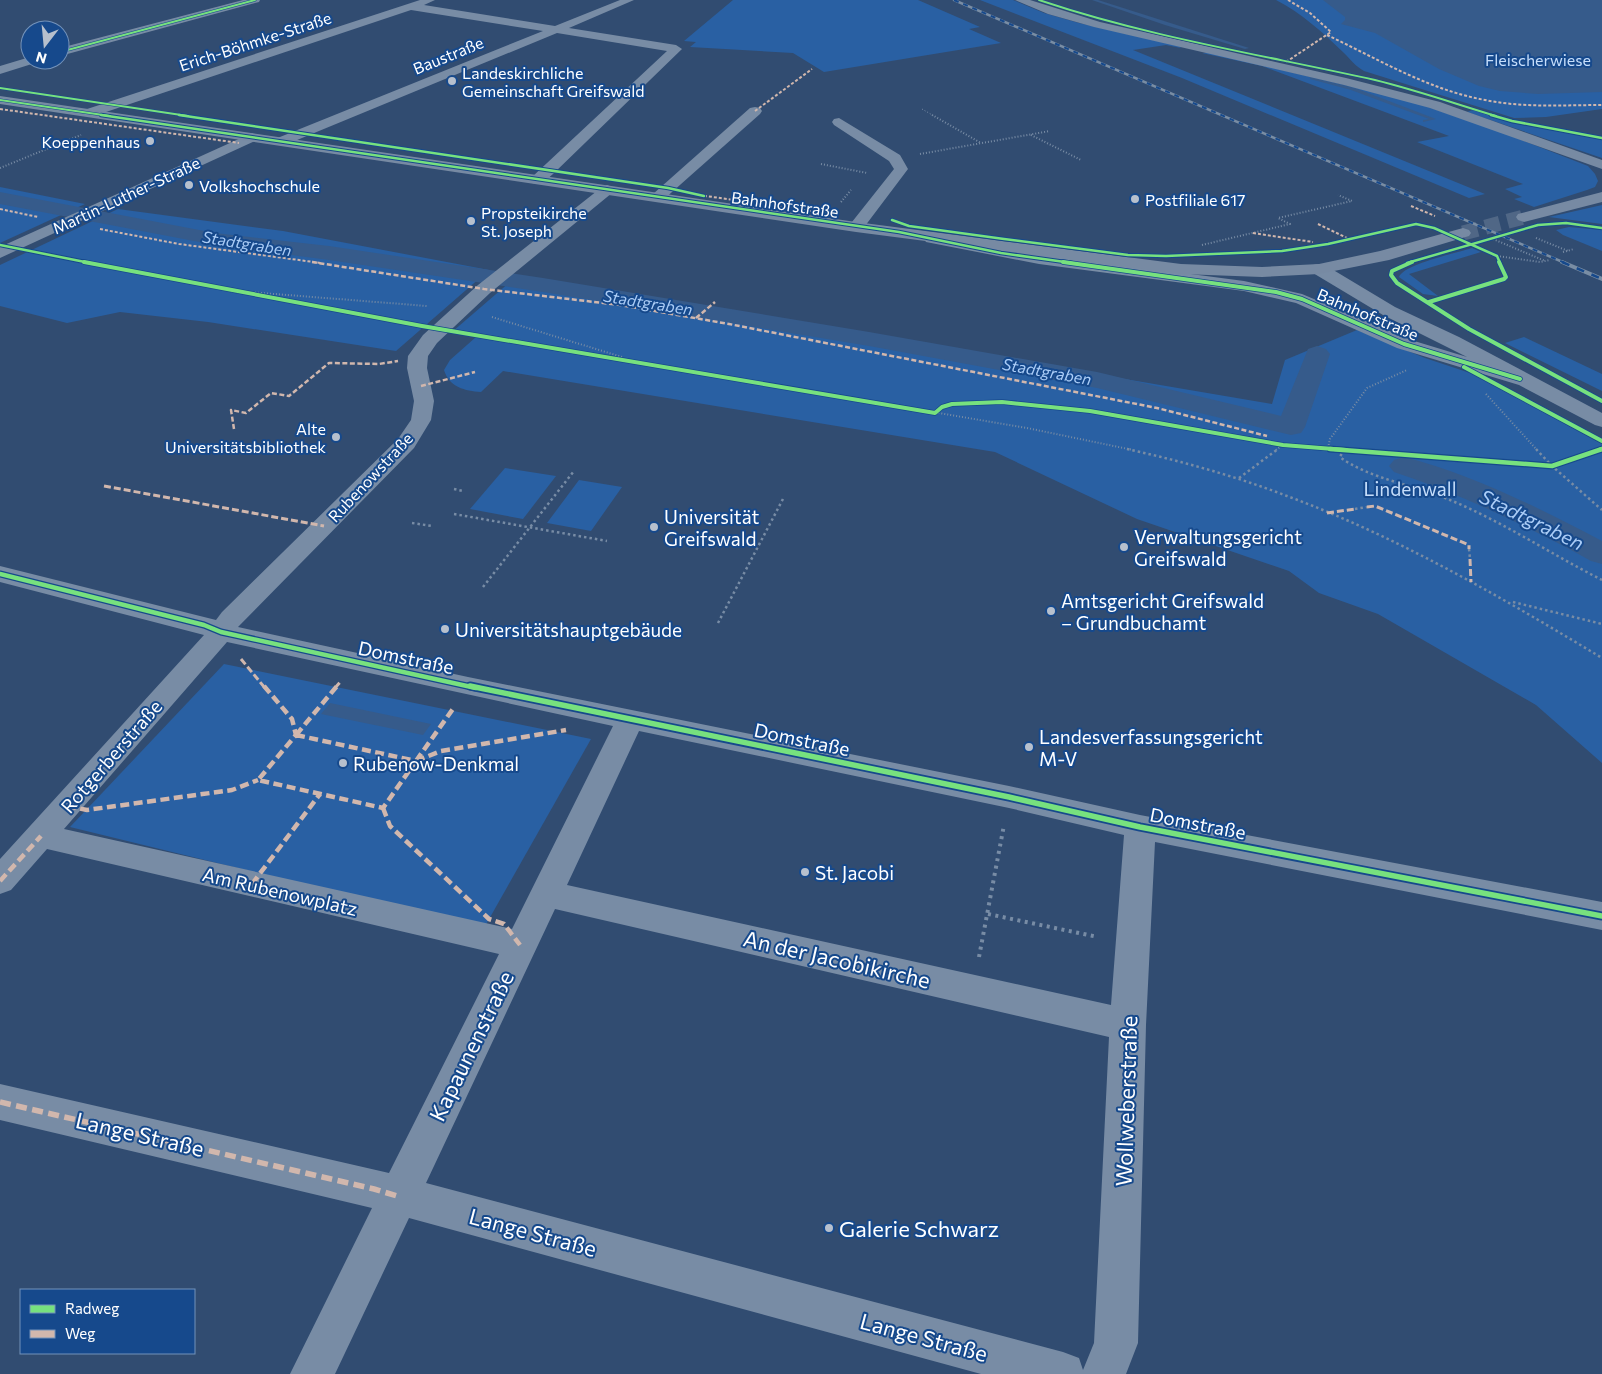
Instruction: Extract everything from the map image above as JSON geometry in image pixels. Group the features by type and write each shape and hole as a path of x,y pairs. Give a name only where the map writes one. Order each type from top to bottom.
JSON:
{"main road":[{"path":"1020,0 1061,15 1098,25 1346,82 1435,105 1602,165"},
{"name":"Bahnhofstraße","path":"0,100 856,227 1181,269 1262,272 1347,264"},
{"path":"1524,217 1602,197"},
{"path":"1347,264 1383,256 1463,233"}],"street":[{"path":"70,49 254,0"},
{"name":"Erich-Böhmke-Straße","path":"89,113 430,0"},
{"name":"Baustraße","path":"280,142 629,0"},
{"path":"385,3 676,49 548,172 537,180"},
{"path":"0,70 20,64"},
{"path":"658,197 755,111"},
{"path":"839,122 895,158 901,169 856,227"},
{"name":"Martin-Luther-Straße","path":"6,250 252,137"},
{"name":"Rubenowstraße","path":"221,632 231,618 406,443 421,420 424,401 418,368 418,356 430,338 510,268 607,190"},
{"name":"Bahnhofstraße","path":"909,234 1001,253 1276,292 1302,299 1404,344 1520,379"},
{"name":"Bahnhofstraße","path":"1347,264 1452,341"},
{"name":"Bahnhofstraße","path":"1320,268 1388,311 1452,341 1602,422"},
{"name":"Domstraße","path":"0,574 204,625 221,632 1009,797 1140,827 1602,916"},
{"name":"Rotgerberstraße","path":"0,881 221,632"},
{"name":"Kapaunenstraße","path":"312,1374 397,1196 631,719"},
{"name":"Wollweberstraße","path":"1104,1374 1116,1343 1128,1025 1140,827"},
{"name":"Am Rubenowplatz","path":"41,836 520,945"},
{"name":"An der Jacobikirche","path":"545,893 1128,1025"},
{"name":"Lange Straße","path":"0,1102 374,1189 1063,1374"}],"path":[{"path":"922,109 982,143"},
{"path":"895,158 1050,131"},
{"path":"0,168 82,135"},
{"path":"1030,135 1081,160"},
{"path":"821,164 867,173"},
{"path":"1196,247 1290,224 1278,218 1352,201 1338,195"},
{"path":"1493,238 1545,261"},
{"path":"1536,238 1568,251"},
{"path":"1562,252 1574,249"},
{"path":"6,250 413,324"},
{"path":"1497,256 1540,262 1550,260"},
{"path":"1497,256 1500,263"},
{"path":"230,291 432,307"},
{"path":"484,314 634,361"},
{"path":"422,326 935,413 1138,450 1238,479 1292,498 1398,543 1508,600 1602,658"},
{"path":"1328,448 1330,439 1367,388 1409,370"},
{"path":"1481,389 1552,466 1602,510"},
{"path":"935,413 942,407 952,404 1002,402 1090,411 1283,445 1552,466 1602,449"},
{"path":"1238,479 1283,445"},
{"path":"1344,450 1340,457 1351,466 1411,484 1450,500 1504,526 1602,580"},
{"path":"483,587 574,471"},
{"path":"454,489 463,491"},
{"path":"718,622 784,497"},
{"path":"1355,509 1367,507"},
{"path":"454,514 607,541"},
{"path":"412,523 432,526"},
{"path":"1469,549 1470,559"},
{"path":"1508,600 1602,624"},
{"path":"972,989 988,914 1009,797"},
{"path":"988,914 1133,944"}],"green space":[{"path":"733,0 918,0 980,27 969,29 1001,43 824,72 793,53 690,47 696,42 684,41"},
{"path":"980,0 1013,0 1044,13 1079,23 1179,46 1181,48 1166,45 1133,50 1485,194 1469,198 1182,78"},
{"name":"Fleischerwiese","path":"1276,0 1602,0 1602,109 1546,117 1514,118 1364,71 1312,24"},
{"path":"1202,53 1210,53 1408,100 1501,132 1588,166 1598,181 1595,187 1534,207 1514,199 1522,197 1505,189 1523,184 1417,142 1449,136 1262,66"},
{"path":"1473,110 1511,123 1602,139 1602,158 1467,112"},
{"path":"0,187 85,204 0,243"},
{"path":"1602,205 1602,224 1549,217"},
{"path":"118,209 283,231 489,270 396,351 208,322 120,312 67,323 0,306 0,265"},
{"path":"1569,227 1602,230 1602,251 1563,235 1556,230"},
{"path":"1472,248 1481,252 1409,274 1438,296 1423,294 1399,277 1403,272 1420,263"},
{"name":"Lindenwall","path":"517,276 1272,404 1285,360 1357,330 1425,358 1473,374 1602,444 1602,763 1536,705 1378,614 1319,593 1289,571 1137,519 995,452 503,371 481,392 469,391 458,387 446,376 444,370 450,360 476,337 452,332"},
{"path":"1524,337 1602,374 1602,391 1505,343"},
{"path":"505,468 556,476 523,519 470,509"},
{"path":"579,480 622,487 591,531 547,523"},
{"path":"224,664 591,739 484,928 70,827"}],"shaded area":[{"name":"Fleischerwiese","path":"1323,0 1602,0 1602,92 1538,94 1500,91 1479,86 1439,69 1375,33 1341,24 1345,17"},
{"path":"330,703 431,724 423,735 321,714"}],"waterway":[{"path":"1094,0 1247,48"},
{"path":"1312,78 1353,89 1434,119 1425,121"},
{"name":"Stadtgraben","path":"0,198 215,239 329,253 543,285 869,339 1097,380 1291,427 1317,354"},
{"name":"Stadtgraben","path":"1404,466 1456,484 1506,505 1602,554"}],"tunnel":[{"path":"1463,233 1524,217"}],"railway":[{"path":"954,0 1565,263"},
{"path":"1562,262 1602,279"}],"marked path":[{"path":"1286,62 1331,32 1310,13 1288,0"},
{"path":"1327,35 1414,77 1460,94 1483,100 1531,106 1602,105"},
{"path":"755,111 812,69"},
{"path":"0,109 239,143"},
{"path":"699,195 817,212 832,211"},
{"path":"1411,206 1435,216"},
{"path":"0,209 38,217"},
{"path":"1318,224 1347,238"},
{"path":"100,229 179,244 373,270 484,289 620,305 729,324 1157,408 1267,436"},
{"path":"1253,233 1313,242"},
{"path":"696,318 715,302"},
{"path":"234,429 231,410 246,413 271,393 289,396 329,363 379,364 398,361"},
{"path":"421,386 475,372"},
{"path":"104,486 324,526"},
{"path":"1367,507 1375,506 1469,545 1469,549"},
{"path":"1327,513 1355,509"},
{"path":"1470,559 1471,582"},
{"path":"241,659 292,719 296,735"},
{"path":"296,735 341,681"},
{"path":"416,761 455,706"},
{"path":"416,761 441,751 566,730"},
{"path":"296,735 416,761 383,808 258,780 296,735"},
{"path":"67,806 87,810 232,790 258,780"},
{"path":"252,884 320,794"},
{"path":"383,808 390,826 489,919 504,924 520,945"},
{"path":"0,881 41,836"},
{"path":"0,1102 374,1189 397,1196"}],"cycle path":[{"path":"70,49 255,0"},
{"path":"1039,0 1087,16 1141,30 1378,81 1512,121 1602,138"},
{"path":"0,88 668,188 704,196"},
{"path":"0,100 899,232 1001,253 1276,292 1302,299 1404,344 1520,379"},
{"path":"892,220 909,226 1004,239 1128,255 1166,256 1282,251 1328,244 1416,224 1434,228 1497,256 1506,277 1504,279 1429,302"},
{"path":"1602,228 1566,223 1538,225 1404,264 1392,271 1391,275 1397,283 1469,329 1602,401"},
{"path":"0,245 230,291 422,326 935,413 942,407 952,404 1002,402 1090,411 1283,445 1552,466 1602,449"},
{"path":"1464,367 1602,441"},
{"path":"0,574 204,625 221,632 468,686 1009,797 1140,827 1602,916"}],"place":[{"name":"Landeskirchliche Gemeinschaft Greifswald","path":"452,81"},
{"name":"Koeppenhaus","path":"150,141"},
{"name":"Volkshochschule","path":"189,185"},
{"name":"Postfiliale 617","path":"1135,199"},
{"name":"Propsteikirche St. Joseph","path":"471,221"},
{"name":"Alte Universitätsbibliothek","path":"336,437"},
{"name":"Universität Greifswald","path":"654,527"},
{"name":"Verwaltungsgericht Greifswald","path":"1124,547"},
{"name":"Amtsgericht Greifswald – Grundbuchamt","path":"1051,611"},
{"name":"Universitätshauptgebäude","path":"445,629"},
{"name":"Landesverfassungsgericht M-V","path":"1029,747"},
{"name":"Rubenow-Denkmal","path":"343,763"},
{"name":"St. Jacobi","path":"805,872"},
{"name":"Galerie Schwarz","path":"829,1228"}]}
